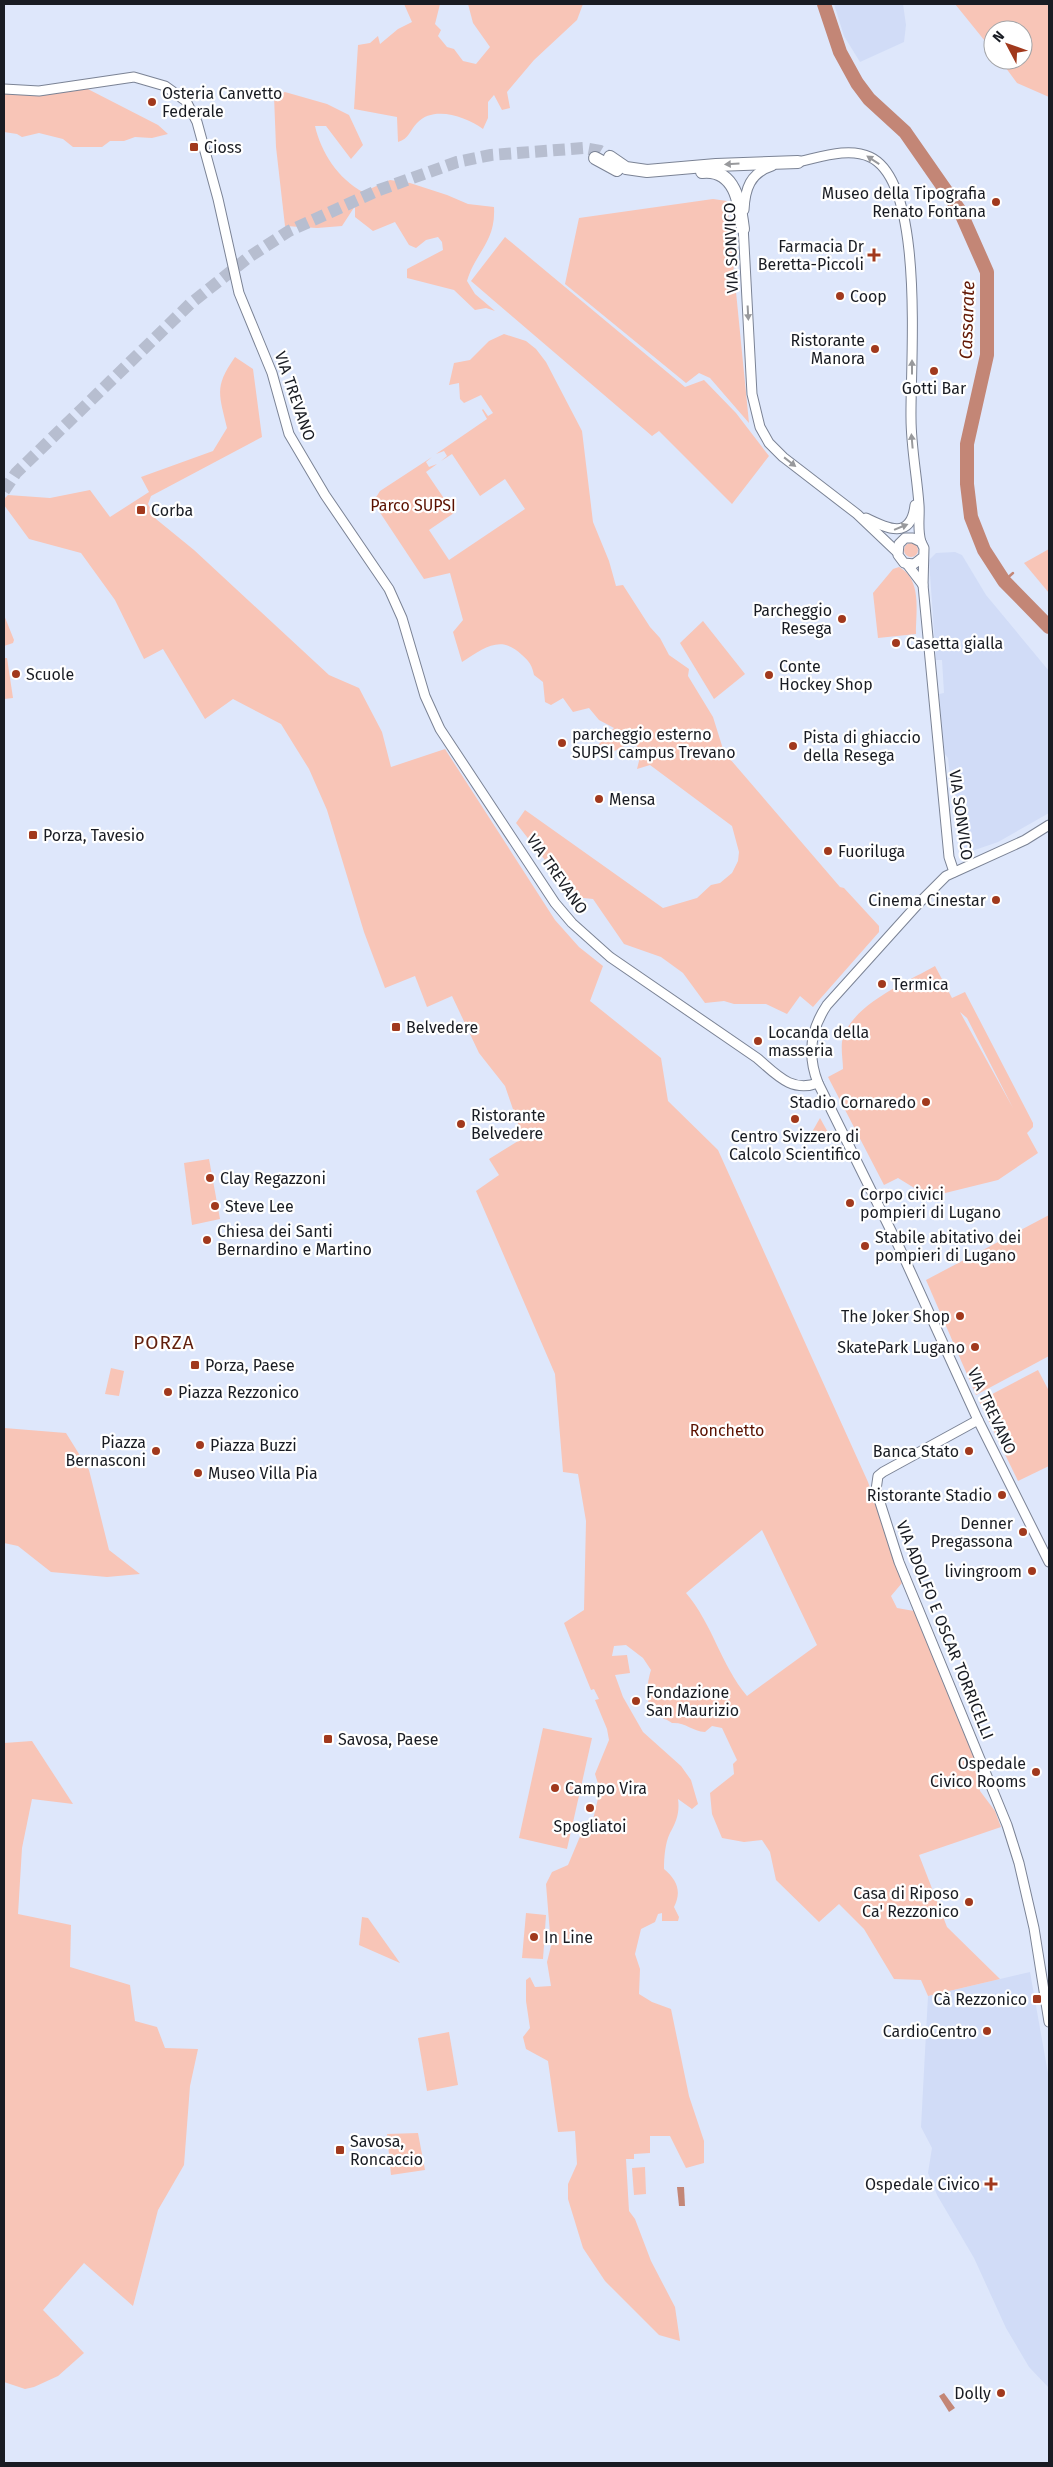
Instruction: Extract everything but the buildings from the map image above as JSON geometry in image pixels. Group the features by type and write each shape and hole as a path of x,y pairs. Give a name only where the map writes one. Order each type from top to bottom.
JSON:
{"highway":[{"path":"610,157 626,168 647,172 716,165 798,162"},
{"path":"595,158 630,176 639,178 707,171 722,176 732,185 738,197 743,229"}],"main road":[{"name":"VIA TREVANO","path":"4,89 39,91 134,77 154,81 178,94 188,105 197,122 218,199 239,293 270,367 289,434 320,488 390,589 405,627 424,696 440,729 555,903 589,940 756,1058 782,1080 801,1086 818,1083 901,1251 978,1420 1049,1562"},
{"name":"VIA SONVICO","path":"897,552 857,514 784,457 769,443 760,427 752,394 743,229 745,192 751,179 767,168 838,154 867,156 879,164 895,190 906,228 912,276 911,416 920,542"},
{"name":"VIA SONVICO","path":"857,514 890,530 908,524 914,512 916,471"},
{"path":"907,564 914,564 922,557 924,548 920,542 913,538 905,538 899,544 897,552 901,561 907,564 923,585"},
{"name":"VIA SONVICO","path":"818,1083 811,1061 811,1044 814,1031 823,1012 840,990 928,892 954,872 949,857 923,585 922,557"},
{"path":"954,872 1025,840 1049,826"},
{"name":"VIA ADOLFO E OSCAR TORRICELLI","path":"978,1420 883,1472 876,1482 876,1490 899,1562 1013,1844 1034,1928 1049,2022"}],"shaded area":[{"path":"834,4 903,4 906,25 904,42 860,62 844,36"},
{"path":"955,552 962,555 986,595 1049,671 1049,813 998,842 969,852 962,849 957,834 948,758 944,753 939,694 944,693 942,660 936,660 929,560 936,553"},
{"name":"Ospedale Civico","path":"1030,1972 1049,2079 1049,2388 1029,2367 1006,2328 974,2258 937,2195 928,2173 932,2148 921,2127 928,1996"},
{"path":"677,2187 684,2187 685,2206 679,2206"},
{"path":"944,2393 955,2408 949,2412 939,2396"}],"green space":[{"path":"404,4 440,4 435,24 441,30 438,36 447,47 454,49 463,61 476,64 490,47 473,23 468,4 583,4 577,20 534,60 507,92 510,108 502,110 494,95 488,102 488,118 483,129 459,117 441,114 432,115 417,123 407,137 398,142 397,117 354,109 358,45 370,43 378,36 380,44 398,29 412,22"},
{"path":"955,4 1049,4 1049,97 1017,83 1007,70 1033,70 1033,20 983,20 983,39"},
{"path":"80,85 158,125 168,134 152,138 135,137 124,141 110,141 102,147 73,147 63,139 39,133 22,137 17,134 4,132 4,89"},
{"path":"285,92 327,104 349,115 363,145 351,159 326,126 315,126 326,155 332,164 346,180 363,192 390,180 410,183 468,204 494,207 494,219 489,238 475,262 467,281 475,294 495,311 486,308 475,310 454,290 407,278 407,269 443,250 442,242 438,237 426,240 416,248 409,245 395,222 373,231 355,217 355,206 342,226 317,228 285,226 276,147 274,96"},
{"path":"713,199 727,201 749,423 710,378 699,373 686,383 565,284 579,218"},
{"path":"505,237 685,387 704,380 736,413 769,456 732,504 659,431 652,436 471,281"},
{"name":"Parco SUPSI","path":"504,334 526,341 536,349 546,362 582,431 593,522 609,561 616,586 623,585 650,627 660,638 669,655 689,669 688,676 713,717 723,749 730,759 840,887 844,888 879,926 879,932 813,1007 800,996 787,1014 766,1004 734,1004 724,1001 705,1003 683,973 661,957 624,944 593,899 574,897 516,823 525,810 663,908 697,898 711,885 720,883 732,873 738,861 739,852 732,826 650,765 637,769 640,757 635,740 611,753 598,745 614,728 599,720 589,708 573,712 563,698 551,705 545,702 543,682 534,675 527,660 514,649 507,645 492,645 462,662 453,632 463,620 450,573 424,579 373,502 380,491 432,457 426,462 429,467 437,464 426,472 454,513 429,530 449,560 525,509 505,479 480,496 452,454 441,461 447,456 444,451 436,454 487,419 483,409 488,416 493,413 481,395 464,403 460,399 459,383 449,385 454,363 470,360 489,341"},
{"name":"Ronchetto","path":"235,357 253,369 262,437 151,496 148,504 156,519 194,550 329,675 359,688 382,732 391,767 445,749 555,920 579,947 603,966 590,1001 661,1058 668,1101 718,1150 868,1482 902,1583 891,1596 897,1608 914,1611 975,1760 980,1791 995,1811 1001,1827 919,1855 947,1927 1000,1979 928,1996 921,1980 894,1979 864,1929 839,1904 819,1922 776,1880 770,1852 762,1840 744,1842 722,1838 712,1814 710,1793 734,1774 733,1764 737,1760 722,1728 712,1726 705,1732 672,1723 658,1716 653,1712 648,1701 648,1681 651,1670 643,1658 626,1645 614,1646 612,1656 627,1655 630,1673 615,1675 623,1697 643,1732 681,1766 691,1780 698,1804 692,1809 678,1799 677,1817 666,1846 664,1869 677,1886 678,1896 674,1907 679,1917 678,1921 662,1921 662,1913 658,1914 655,1922 641,1929 635,1954 640,1969 639,1994 652,2002 671,2009 689,2096 704,2141 704,2163 686,2168 670,2136 650,2136 650,2153 634,2154 634,2159 626,2159 629,2211 635,2219 651,2261 675,2307 680,2341 659,2335 605,2281 583,2248 568,2199 568,2184 577,2164 575,2131 558,2132 548,2061 526,2049 523,2037 530,2028 526,2001 526,1980 530,1977 535,1987 551,1986 547,1962 551,1946 546,1884 552,1872 568,1865 584,1827 591,1828 600,1790 595,1774 609,1740 607,1729 595,1700 599,1699 594,1689 591,1690 564,1623 584,1610 586,1521 578,1474 563,1472 555,1374 476,1191 499,1175 489,1159 523,1138 505,1086 479,1053 452,996 427,1007 415,976 385,988 364,932 327,810 309,769 281,724 233,699 205,719 163,649 144,659 115,600 81,553 29,539 4,505 4,499 8,495 50,498 90,490 110,517 149,492 141,477 213,451 227,428 220,391 228,367","holes":["762,1530 817,1645 747,1696 730,1671 703,1617 686,1593"]},
{"path":"911,543 916,545 918,550 916,555 911,557 906,555 904,550 906,545"},
{"path":"1049,549 1049,593 1024,563"},
{"path":"899,567 906,572 914,587 917,606 916,634 878,638 873,593 893,569"},
{"path":"4,615 14,640 13,643 4,646"},
{"path":"703,621 745,674 714,699 680,643"},
{"path":"4,658 7,658 13,698 4,699"},
{"name":"Stadio Cornaredo","path":"935,966 952,998 965,992 1033,1123 1033,1127 1027,1133 1038,1153 998,1180 929,1197 898,1178 884,1185 828,1077 843,1069 842,1042 847,1029 855,1017 894,988","holes":["960,1012 967,1018 1013,1108"]},
{"path":"820,1118 830,1136 827,1142 808,1139"},
{"path":"209,1159 220,1219 192,1225 184,1163"},
{"path":"1049,1215 1049,1356 976,1395 926,1280"},
{"path":"111,1368 124,1371 119,1396 105,1394"},
{"path":"1038,1370 1049,1391 1049,1466 1018,1481 979,1401"},
{"path":"4,1428 66,1433 89,1470 109,1550 140,1574 107,1577 51,1572 18,1546 4,1543"},
{"name":"Campo Vira","path":"543,1728 592,1738 567,1849 519,1838"},
{"path":"32,1741 73,1804 32,1799 22,1848 18,1914 71,1925 70,1967 130,1985 135,2021 157,2027 165,2048 198,2049 190,2086 184,2165 158,2210 133,2306 84,2263 43,2310 84,2353 58,2376 25,2389 4,2382 4,1743"},
{"name":"In Line","path":"526,1913 546,1915 543,1959 522,1958"},
{"path":"362,1917 368,1918 400,1963 359,1945"},
{"path":"449,2032 458,2085 427,2091 418,2038"},
{"path":"418,2133 425,2170 391,2175 387,2134"},
{"path":"645,2167 646,2194 634,2195 632,2168"}],"waterway":[{"name":"Cassarate","path":"824,4 840,52 857,83 869,99 905,132 960,211 987,272 987,355 967,444 967,484 971,517 984,550 1004,581 1049,627"},
{"path":"1004,581 1013,573"}],"tunnel":[{"path":"4,491 16,473 190,304 249,257 289,231 379,190 457,162 491,155 584,148 600,151 610,157"}],"place":[{"name":"Osteria Canvetto Federale","path":"152,102"},
{"name":"Cioss","path":"194,147"},
{"name":"Museo della Tipografia Renato Fontana","path":"996,202"},
{"name":"Farmacia Dr Beretta-Piccoli","path":"874,255"},
{"name":"Coop","path":"840,296"},
{"name":"Ristorante Manora","path":"875,349"},
{"name":"Gotti Bar","path":"934,371"},
{"name":"Corba","path":"141,510"},
{"name":"Parcheggio Resega","path":"842,619"},
{"name":"Casetta gialla","path":"896,643"},
{"name":"Scuole","path":"16,674"},
{"name":"Conte Hockey Shop","path":"769,675"},
{"name":"parcheggio esterno SUPSI campus Trevano","path":"562,743"},
{"name":"Pista di ghiaccio della Resega","path":"793,746"},
{"name":"Mensa","path":"599,799"},
{"name":"Porza, Tavesio","path":"33,835"},
{"name":"Fuoriluga","path":"828,851"},
{"name":"Cinema Cinestar","path":"996,900"},
{"name":"Termica","path":"882,984"},
{"name":"Belvedere","path":"396,1027"},
{"name":"Locanda della masseria","path":"758,1041"},
{"name":"Stadio Cornaredo","path":"926,1102"},
{"name":"Centro Svizzero di Calcolo Scientifico","path":"795,1119"},
{"name":"Ristorante Belvedere","path":"461,1124"},
{"name":"Clay Regazzoni","path":"210,1178"},
{"name":"Corpo civici pompieri di Lugano","path":"850,1203"},
{"name":"Steve Lee","path":"215,1206"},
{"name":"Chiesa dei Santi Bernardino e Martino","path":"207,1240"},
{"name":"Stabile abitativo dei pompieri di Lugano","path":"865,1246"},
{"name":"The Joker Shop","path":"960,1316"},
{"name":"SkatePark Lugano","path":"975,1347"},
{"name":"Porza, Paese","path":"195,1365"},
{"name":"Piazza Rezzonico","path":"168,1392"},
{"name":"Piazza Buzzi","path":"200,1445"},
{"name":"Piazza Bernasconi","path":"156,1451"},
{"name":"Banca Stato","path":"969,1451"},
{"name":"Museo Villa Pia","path":"198,1473"},
{"name":"Ristorante Stadio","path":"1002,1495"},
{"name":"Denner Pregassona","path":"1023,1532"},
{"name":"livingroom","path":"1032,1571"},
{"name":"Fondazione San Maurizio","path":"636,1701"},
{"name":"Savosa, Paese","path":"328,1739"},
{"name":"Ospedale Civico Rooms","path":"1036,1772"},
{"name":"Campo Vira","path":"555,1788"},
{"name":"Spogliatoi","path":"590,1808"},
{"name":"Casa di Riposo Ca' Rezzonico","path":"969,1902"},
{"name":"In Line","path":"534,1937"},
{"name":"Cà Rezzonico","path":"1037,1999"},
{"name":"CardioCentro","path":"987,2031"},
{"name":"Savosa, Roncaccio","path":"340,2150"},
{"name":"Ospedale Civico","path":"991,2184"},
{"name":"Dolly","path":"1001,2393"}],"district":[{"name":"PORZA","path":"164,1342"}]}
